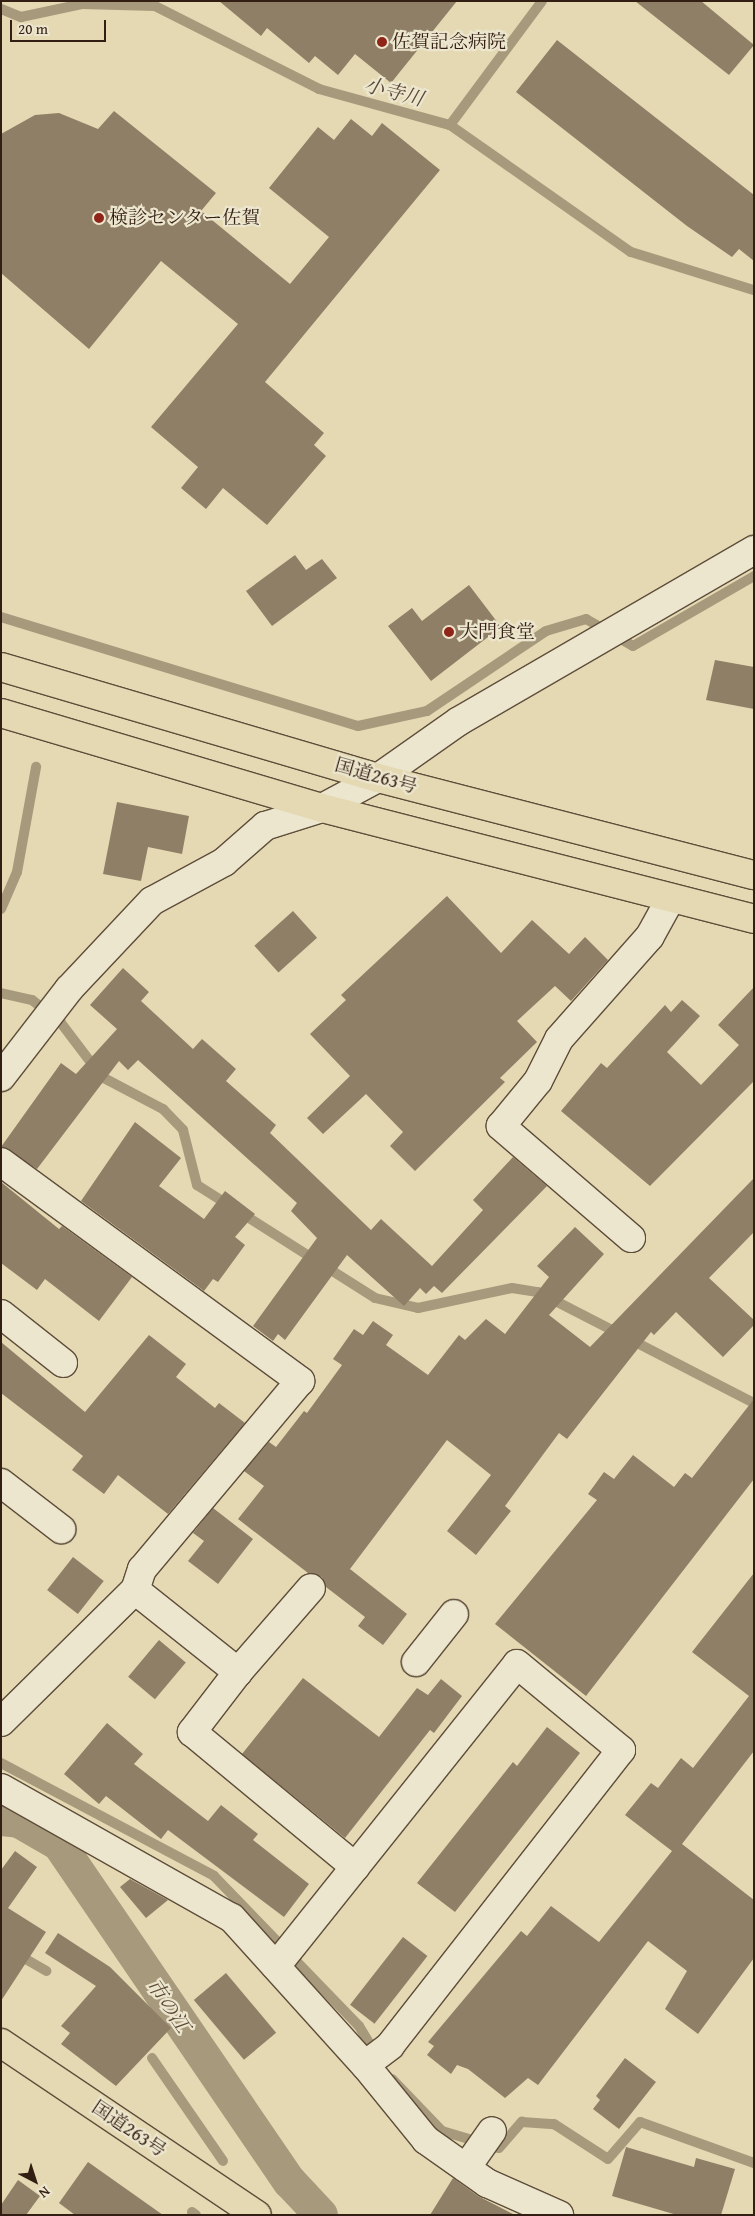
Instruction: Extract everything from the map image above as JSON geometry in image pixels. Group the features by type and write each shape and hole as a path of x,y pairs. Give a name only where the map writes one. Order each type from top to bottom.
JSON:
{"highway":[{"name":"国道263号","path":"1,667 378,778 754,875"},
{"path":"1,713 322,808 754,920"},
{"name":"国道263号","path":"1,2043 257,2215"}],"street":[{"path":"1,1077 69,989 152,901 224,862 265,826 322,808 378,778 459,721 754,550"},
{"path":"631,1238 501,1126 538,1081 559,1040 650,936 671,898"},
{"path":"1,1162 300,1381 142,1569 135,1590 1,1722"},
{"path":"1,1314 63,1363"},
{"path":"1,1483 61,1529"},
{"path":"311,1588 238,1672 192,1732 355,1867"},
{"path":"135,1590 238,1672"},
{"path":"416,1662 454,1614"},
{"path":"276,1966 517,1664 621,1750 390,2046 365,2064"},
{"path":"1,1788 232,1918 365,2064 426,2140 470,2162 487,2183 558,2215"},
{"path":"470,2162 492,2131"}],"building":[{"name":"佐賀記念病院","path":"219,1 457,1 391,83 355,54 338,75 315,56 309,63 267,28 261,36"},
{"path":"635,1 701,1 754,45 729,75"},
{"path":"557,40 754,195 754,261 739,249 732,257 687,226 516,92"},
{"path":"114,111 216,193 201,211 290,284 329,237 269,188 318,127 334,140 351,119 372,136 382,123 440,170 265,382 324,433 314,445 326,456 267,525 223,488 206,509 181,488 198,467 151,427 238,324 161,261 89,349 1,273 1,134 35,115 59,113 98,129"},
{"path":"295,555 306,570 322,559 337,578 272,626 246,591"},
{"path":"469,585 501,627 431,681 388,626 412,608 422,621"},
{"path":"715,660 754,667 754,709 706,700"},
{"path":"117,802 189,816 182,854 148,847 141,881 103,874"},
{"path":"447,896 501,953 532,920 569,954 585,937 608,960 571,1001 555,986 517,1021 537,1042 500,1078 505,1082 415,1171 390,1146 403,1132 366,1094 323,1134 307,1118 350,1076 310,1034 346,1000 341,995"},
{"path":"293,911 317,938 278,973 254,946"},
{"path":"123,968 149,992 141,1001 193,1049 202,1039 236,1069 226,1081 276,1125 270,1133 371,1230 381,1219 432,1266 483,1210 473,1200 513,1157 547,1186 442,1293 434,1286 426,1294 420,1288 404,1306 347,1255 285,1340 278,1334 273,1341 253,1326 317,1238 291,1211 297,1203 138,1060 128,1070 119,1061 37,1169 1,1147 61,1063 76,1074 117,1029 90,1005"},
{"path":"754,987 754,1081 650,1186 561,1111 601,1063 607,1068 665,1005 671,1012 682,1000 700,1016 667,1052 701,1085 739,1045 718,1025"},
{"path":"135,1122 181,1158 159,1186 204,1219 225,1191 255,1214 235,1237 245,1245 218,1282 213,1279 204,1291 81,1201"},
{"path":"754,1178 754,1232 709,1278 754,1320 754,1325 723,1357 676,1312 654,1335 651,1332 567,1439 559,1433 505,1506 511,1511 476,1555 447,1531 491,1475 447,1440 350,1569 407,1614 383,1645 358,1626 365,1617 326,1587 322,1577 308,1573 238,1519 264,1486 244,1471 269,1442 276,1447 304,1411 307,1413 342,1365 333,1359 354,1329 363,1335 373,1321 393,1335 386,1345 428,1375 459,1335 465,1340 486,1319 505,1334 549,1277 537,1266 575,1227 604,1254 549,1315 590,1347"},
{"path":"1,1182 59,1229 62,1226 132,1277 99,1321 45,1279 37,1290 1,1263"},
{"path":"149,1335 186,1364 176,1377 215,1408 219,1403 245,1423 168,1514 118,1475 104,1494 72,1470 83,1456 1,1393 1,1342 85,1412"},
{"path":"754,1399 754,1479 586,1696 495,1624 597,1500 588,1494 604,1472 614,1479 633,1455 674,1487 685,1473 692,1478"},
{"path":"213,1508 253,1539 218,1584 188,1561 204,1541 193,1533"},
{"path":"73,1557 104,1581 78,1614 47,1590"},
{"path":"754,1573 754,1751 682,1844 754,1900 754,1958 698,2034 665,2009 687,1971 648,1941 538,2085 528,2078 505,2098 468,2069 457,2065 451,2074 427,2055 434,2046 428,2042 521,1931 527,1936 551,1906 599,1942 672,1851 625,1815 651,1783 658,1788 681,1758 693,1768 749,1696 692,1652"},
{"path":"159,1640 186,1662 155,1699 128,1677"},
{"path":"303,1678 379,1737 417,1688 428,1695 441,1679 462,1696 434,1733 430,1730 345,1838 242,1754"},
{"path":"107,1723 143,1754 134,1764 208,1821 221,1805 258,1834 253,1840 309,1884 284,1917 168,1830 161,1839 106,1796 99,1804 64,1774"},
{"path":"547,1727 580,1753 455,1912 417,1883 513,1762 517,1766"},
{"path":"15,1851 37,1867 8,1908 46,1932 1,2001 1,1870"},
{"path":"130,1879 168,1900 146,1918 120,1887"},
{"path":"58,1933 110,1967 171,2028 116,2086 61,2044 70,2033 61,2026 96,1986 45,1953"},
{"path":"403,1937 427,1956 374,2024 350,2005"},
{"path":"226,1973 276,2033 244,2060 194,2000"},
{"path":"625,2058 656,2082 619,2129 593,2109 600,2100 596,2096"},
{"path":"626,2147 694,2167 696,2158 735,2169 721,2215 677,2215 612,2196"},
{"path":"88,2162 163,2215 75,2215 59,2203"},
{"path":"453,2178 478,2196 515,2215 430,2215"},
{"path":"18,2180 40,2196 26,2215 1,2215 1,2205"}],"waterway":[{"path":"450,125 542,1"},
{"name":"小寺川","path":"1,9 21,17 82,4 155,6 319,89 450,125 631,252 754,290"},
{"path":"1,617 358,726 427,711 546,631 586,619 633,646 754,576"},
{"path":"1,909 17,872 36,767"},
{"path":"1,993 32,1000 61,1023 102,1077 163,1109 183,1130 197,1185 375,1298 418,1308 512,1288 538,1292 754,1403"},
{"path":"1,1763 214,1876 359,2026 376,2054"},
{"name":"市の江","path":"1,1819 19,1821 59,1844 290,2182 321,2215"},
{"path":"17,1954 46,1971"},
{"path":"152,2058 223,2161"},
{"path":"392,2079 442,2131 499,2148 522,2122 554,2124 608,2159 640,2122 754,2163"},
{"path":"192,2212 196,2215"}],"place":[{"name":"佐賀記念病院","path":"382,42"},
{"name":"検診センター佐賀","path":"99,218"},
{"name":"大門食堂","path":"449,632"}]}
